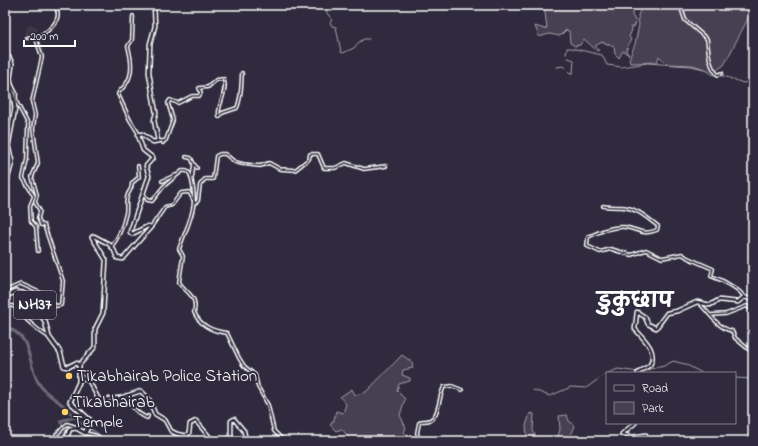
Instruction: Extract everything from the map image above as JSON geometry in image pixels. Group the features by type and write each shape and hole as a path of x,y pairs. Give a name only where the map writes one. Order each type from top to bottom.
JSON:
{"main road":[{"path":"5,53 12,61 11,83 15,108 8,148 12,162 5,187"},
{"name":"NH37","path":"5,296 16,292 23,293 28,297 45,320 48,337 60,352 65,367 76,364 79,365"},
{"path":"65,441 70,428 74,427 84,433 91,421 70,402 79,376 79,365"}],"street":[{"path":"30,206 35,202 37,195 32,177 38,163 33,129 35,115 32,102 34,86 41,68 42,57 36,39 49,31 58,18 54,5"},
{"path":"153,142 158,141 158,136 154,126 156,113 149,74 150,44 155,26 154,5"},
{"path":"680,5 686,20 707,39 710,63 714,70 718,74 722,73"},
{"path":"133,16 132,40 128,46 132,67 127,84 119,91 118,94 130,120 139,134 138,139 143,150 152,155 153,158 146,166 149,176 130,232 132,234 148,226 151,227"},
{"path":"27,38 41,36"},
{"path":"139,134 142,134 153,142 164,142 173,120 168,103 170,100 180,102 192,96 200,96 201,93 199,88 208,87 216,80 224,79 226,88 221,99 219,117 222,113 227,113 237,108 242,95 240,86 242,73"},
{"path":"11,83 16,94 16,102 28,124 27,159 23,175 34,196 30,206 31,220 36,227 38,251"},
{"path":"195,203 198,201 200,185 205,179 213,179 216,156 220,154 225,154 235,162 260,166 269,163 284,170 295,170 308,158 310,154 314,153 318,154 324,168 335,168 346,163 364,169 386,166"},
{"path":"186,157 191,158 197,168"},
{"path":"191,179 194,164"},
{"path":"111,247 117,241 120,234 126,214 128,194 132,189 132,183 139,177 138,166"},
{"path":"162,181 182,171 187,172 191,179 195,203 190,224 183,235 179,249 183,256 179,282 185,291 194,298 196,304 194,312 198,321 218,332 227,333 244,366 255,374 258,387 268,405 274,431 284,441"},
{"path":"143,190 147,200 152,200 176,174"},
{"path":"79,365 95,347 95,329 103,312 106,266 105,256 92,237 94,236 111,247 117,258 123,259 151,227 165,207 172,205 181,193 189,192 195,203"},
{"path":"5,290 21,284 43,294 56,306 61,305 63,281 48,235 44,225 41,225 38,218 40,212 35,202"},
{"path":"603,206 614,208 623,207 643,213 658,226 657,230 646,234 625,227 616,227 588,237 587,246 600,252 611,249 631,255 646,250 662,258 682,254 713,269 711,276 727,282 730,287 741,293 744,297 753,300"},
{"path":"639,372 650,365 653,357 649,345 636,329 636,312 643,315 648,324 656,328 667,313 677,311 696,302 710,305 719,300 738,302 744,297"},
{"path":"696,302 720,325 732,331 735,338 753,353"},
{"path":"5,305 11,305 19,309 37,330 48,337"},
{"path":"711,315 726,314 747,306 753,311"},
{"path":"79,376 90,381 99,400 120,398 138,391 142,392 149,399 156,415 163,418 168,428 174,434 186,436 190,424 196,421 213,441"},
{"path":"420,441 417,433 419,423 422,421 433,420 437,412 444,387 452,386 462,390"},
{"path":"126,395 135,411 147,418 148,416"},
{"path":"224,441 231,437 233,419 244,431 246,441"},
{"path":"53,438 57,436 64,426 69,424 77,427 79,430"},
{"path":"634,424 622,434 632,437 646,435 641,441"},
{"path":"84,433 97,436 103,441"}],"shaded area":[{"path":"29,24 38,28 37,32 30,38 26,36 25,32"}],"green space":[{"path":"544,5 634,5 632,15 636,22 634,27 630,27 632,30 629,37 631,39 626,51 629,55 623,51 619,58 615,54 614,47 602,42 595,46 599,50 597,51 584,39 580,45 575,46 570,43 569,31 566,30 560,36 549,34 539,37 535,26 545,29 547,28"},
{"path":"643,5 680,5 684,15 687,18 683,5 748,5 753,9 724,65 714,72 693,65 667,64 659,56 657,62 630,63 629,59 635,44 639,25 638,15"},
{"path":"402,355 412,362 413,368 403,370 402,375 410,378 410,381 399,384 397,391 405,399 400,415 406,428 404,432 413,441 348,441 349,438 342,429 336,431 330,425 334,420 336,411 343,413 346,404 340,397 352,389 355,395 366,392"},
{"path":"530,413 534,414 533,431 535,435 533,441 523,441 527,437 526,426"},
{"path":"567,415 569,421 575,426 572,433 564,441 556,441 560,430 559,416"}],"waterway":[{"path":"314,5 318,9 325,10 332,20 330,22 332,26 336,27 341,52 343,53 354,48 364,39 369,39"},
{"path":"566,54 567,48 571,48 602,55 607,65 622,67 647,63 691,66 704,69 714,75 724,76 743,83 748,82 753,78"},
{"path":"557,67 563,66 570,73 573,73 574,60 568,58"},
{"path":"5,327 14,331 24,342 37,380 42,388 81,423 97,433 106,441"},
{"path":"641,371 664,366 673,361 685,364 700,372"},
{"path":"610,372 618,369 638,372"},
{"path":"533,390 550,396 571,387 586,388 606,374"},
{"path":"736,378 753,379"},
{"path":"56,441 65,434 66,430 60,421 75,417"}],"place":[{"name":"Tikabhairab Police Station","path":"69,376"},
{"name":"Tikabhairab Temple","path":"65,412"}],"district":[{"name":"डुकुछाप","path":"635,302"}]}
